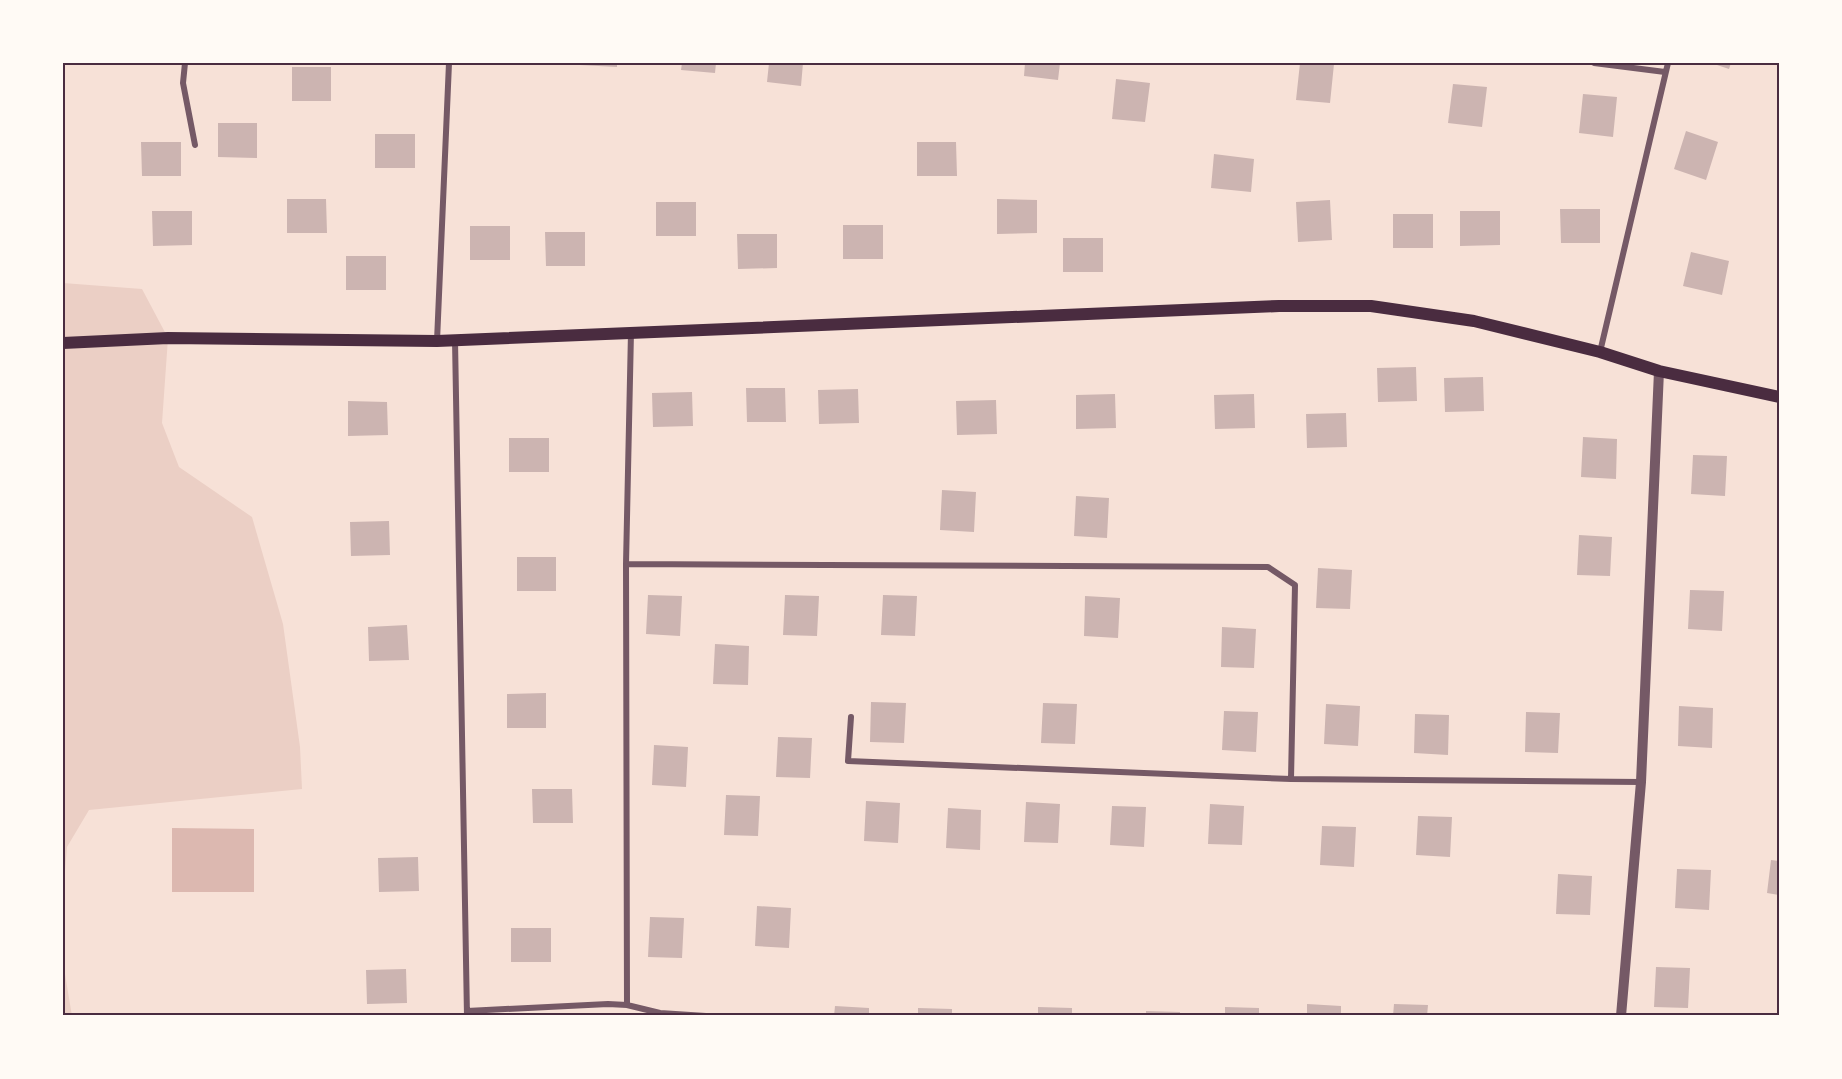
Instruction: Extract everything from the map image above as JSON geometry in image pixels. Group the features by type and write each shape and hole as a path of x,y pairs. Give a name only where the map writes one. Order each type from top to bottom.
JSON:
{"main road":[{"path":"63,343 168,338 437,341 632,331 1279,306 1371,306 1474,321 1600,352 1659,371 1779,397"}],"street":[{"path":"185,63 183,83 195,145"},
{"path":"437,341 449,63"},
{"path":"1594,63 1665,72"},
{"path":"1600,352 1668,63"},
{"path":"627,1005 626,564 632,331"},
{"path":"456,340 467,1014 627,1005 660,1014 706,1016"},
{"path":"1621,1016 1641,782 1659,371"},
{"path":"626,564 1268,567 1295,585 1291,779"},
{"path":"851,717 848,761 1291,779 1641,782"}],"shaded area":[{"path":"63,283 142,289 168,338 162,423 179,467 252,517 283,624 300,747 302,789 89,810 67,847 63,895"},
{"path":"172,828 254,829 254,892 172,892"},
{"path":"63,962 72,1016 63,1016"}],"building":[{"path":"580,63 617,63 617,67 580,65"},
{"path":"682,63 716,63 715,73 681,70"},
{"path":"769,63 803,63 801,86 767,82"},
{"path":"1025,63 1060,63 1058,80 1024,76"},
{"path":"1300,63 1334,64 1330,103 1296,100"},
{"path":"1711,63 1731,63 1729,69"},
{"path":"292,67 331,67 331,101 292,101"},
{"path":"1116,79 1150,83 1145,122 1112,119"},
{"path":"1453,84 1487,87 1482,127 1448,123"},
{"path":"1583,94 1617,97 1613,137 1579,133"},
{"path":"218,123 257,123 257,158 218,157"},
{"path":"1686,131 1718,142 1706,180 1674,169"},
{"path":"375,134 415,134 415,168 375,168"},
{"path":"141,142 181,142 181,176 142,176"},
{"path":"917,142 956,142 957,176 917,176"},
{"path":"1214,154 1254,159 1251,192 1211,188"},
{"path":"287,199 326,199 327,233 287,233"},
{"path":"997,199 1037,200 1037,233 997,234"},
{"path":"1330,200 1332,240 1298,242 1296,202"},
{"path":"656,202 696,202 696,236 656,236"},
{"path":"1560,209 1600,209 1600,243 1561,243"},
{"path":"152,211 192,211 192,245 153,246"},
{"path":"1460,211 1500,211 1500,245 1460,246"},
{"path":"1393,214 1433,214 1433,248 1393,248"},
{"path":"843,225 883,225 883,259 843,259"},
{"path":"470,226 510,226 510,260 470,260"},
{"path":"545,232 585,232 585,266 546,266"},
{"path":"737,234 777,234 777,268 738,269"},
{"path":"1063,238 1103,238 1103,272 1063,272"},
{"path":"1691,252 1729,261 1722,295 1683,286"},
{"path":"346,256 386,256 386,290 346,290"},
{"path":"1416,367 1417,401 1378,402 1377,368"},
{"path":"1483,377 1484,411 1445,412 1444,378"},
{"path":"746,388 785,388 786,422 747,422"},
{"path":"858,389 859,423 819,424 818,390"},
{"path":"692,392 693,426 653,427 652,393"},
{"path":"1115,394 1116,428 1076,429 1076,395"},
{"path":"1254,394 1255,428 1215,429 1214,395"},
{"path":"996,400 997,434 957,435 956,401"},
{"path":"348,401 387,402 388,435 348,436"},
{"path":"1346,413 1347,447 1307,448 1306,414"},
{"path":"1583,437 1617,439 1616,479 1581,477"},
{"path":"509,438 549,438 549,472 509,472"},
{"path":"1693,455 1727,456 1725,496 1691,494"},
{"path":"942,490 976,492 974,532 940,530"},
{"path":"1076,496 1109,498 1107,538 1074,536"},
{"path":"389,521 390,555 351,556 350,522"},
{"path":"1579,535 1612,537 1610,576 1577,575"},
{"path":"517,557 556,557 556,591 517,591"},
{"path":"1318,568 1352,570 1350,609 1316,608"},
{"path":"1690,590 1724,591 1722,631 1688,629"},
{"path":"648,595 682,596 680,636 646,634"},
{"path":"785,595 819,596 817,636 783,635"},
{"path":"883,595 917,596 915,636 881,635"},
{"path":"1085,596 1120,598 1118,638 1084,636"},
{"path":"407,625 409,660 369,661 368,627"},
{"path":"1222,627 1256,629 1254,668 1221,667"},
{"path":"715,644 749,646 748,685 713,684"},
{"path":"546,693 546,728 507,728 507,694"},
{"path":"871,702 906,703 904,743 870,742"},
{"path":"1043,703 1077,704 1075,744 1041,743"},
{"path":"1326,704 1360,706 1358,746 1324,744"},
{"path":"1679,706 1713,708 1712,748 1678,746"},
{"path":"1224,711 1258,712 1256,752 1222,750"},
{"path":"1526,712 1560,713 1558,753 1525,752"},
{"path":"1415,714 1449,715 1448,755 1414,753"},
{"path":"778,737 812,738 810,778 776,777"},
{"path":"654,745 688,747 686,787 652,785"},
{"path":"532,789 572,789 573,823 533,823"},
{"path":"726,795 760,796 758,836 724,835"},
{"path":"866,801 900,803 898,843 864,841"},
{"path":"1026,802 1060,804 1058,843 1024,842"},
{"path":"1210,804 1244,806 1242,845 1208,844"},
{"path":"1112,806 1146,807 1144,847 1110,845"},
{"path":"948,808 981,810 980,850 946,848"},
{"path":"1418,816 1452,817 1450,857 1416,855"},
{"path":"1322,826 1356,827 1354,867 1320,865"},
{"path":"418,857 419,891 379,892 378,858"},
{"path":"1771,860 1779,861 1779,895 1767,893"},
{"path":"1677,869 1711,870 1709,910 1675,908"},
{"path":"1558,874 1592,876 1590,915 1556,914"},
{"path":"757,906 791,908 789,948 755,946"},
{"path":"650,917 684,918 682,958 648,957"},
{"path":"511,928 551,928 551,962 511,962"},
{"path":"1656,967 1690,968 1688,1008 1654,1007"},
{"path":"406,969 407,1003 367,1004 366,970"},
{"path":"1307,1004 1341,1006 1341,1016 1307,1016"},
{"path":"1394,1004 1428,1005 1427,1016 1393,1016"},
{"path":"835,1006 869,1008 869,1016 834,1016"},
{"path":"1038,1007 1072,1008 1072,1016 1038,1016"},
{"path":"1225,1007 1259,1008 1259,1016 1225,1016"},
{"path":"918,1008 952,1009 952,1016 918,1016"},
{"path":"1146,1011 1180,1012 1180,1016 1146,1016"},
{"path":"1483,1013 1510,1014 1510,1016 1483,1016"},
{"path":"1554,1013 1569,1014 1569,1016 1554,1016"}]}
